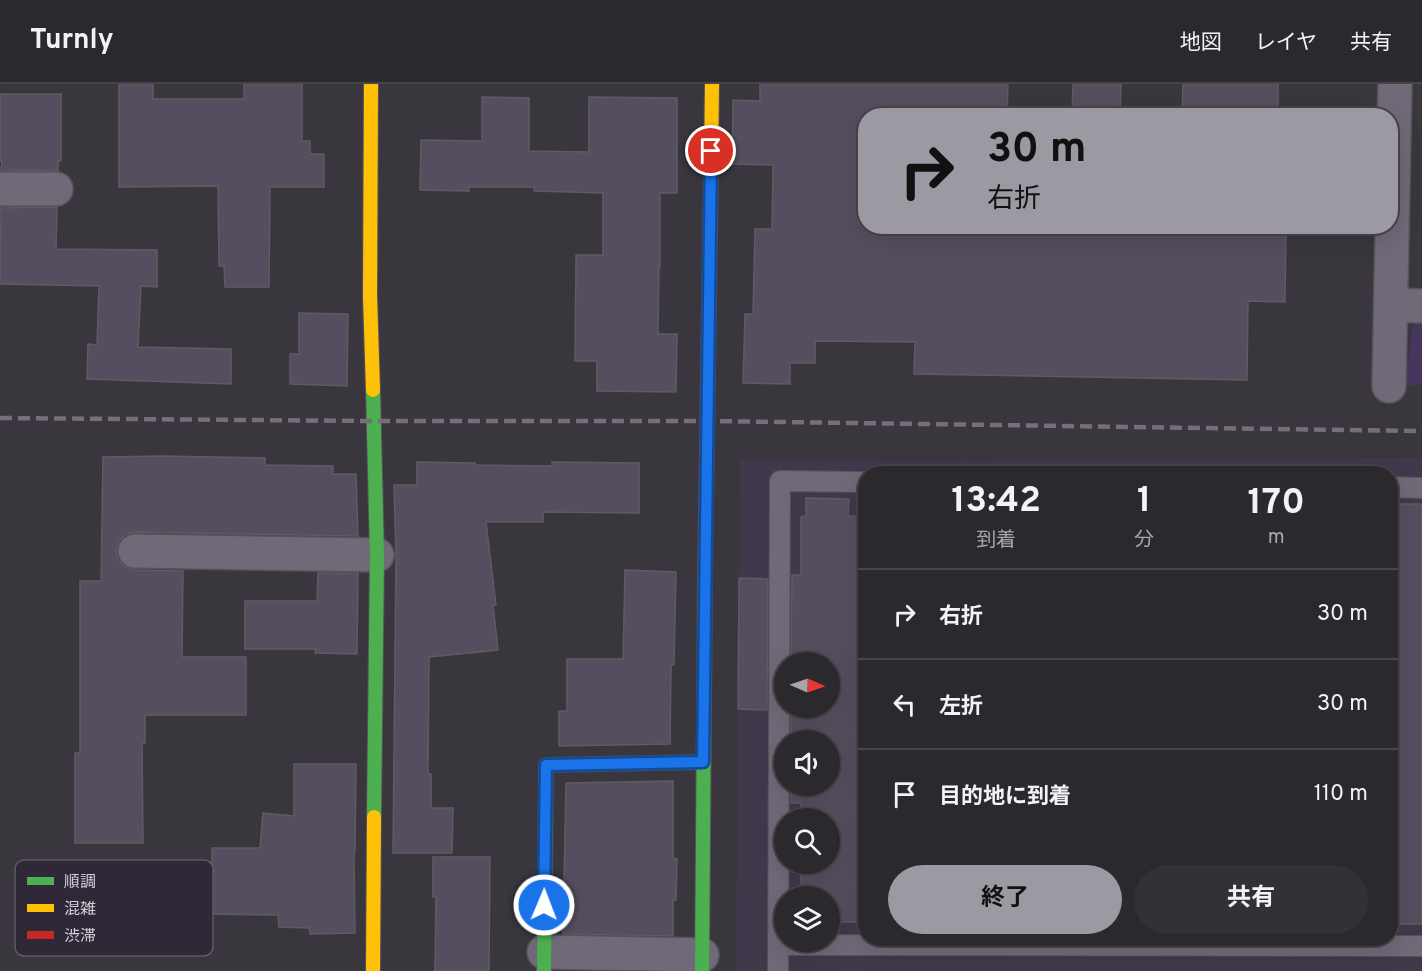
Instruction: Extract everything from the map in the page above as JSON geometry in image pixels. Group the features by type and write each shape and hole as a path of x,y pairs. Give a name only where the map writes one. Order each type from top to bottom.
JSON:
{"street":[{"path":"371,84 370,296 377,555 373,971"},
{"path":"703,762 546,765 544,961 702,963 712,84"},
{"path":"1395,84 1396,108"},
{"path":"1389,386 1406,305 1398,144"},
{"path":"0,189 56,189"},
{"path":"135,551 377,555"}],"lane":[{"path":"778,886 780,481 858,482"},
{"path":"1398,487 1422,488"},
{"path":"840,945 858,945"},
{"path":"1398,946 1422,946"},
{"path":"778,952 778,971"}],"shaded area":[{"path":"1414,316 1422,316 1422,384 1405,386"},
{"path":"1422,458 1422,971 736,971 740,461"}],"building":[{"path":"119,84 153,84 153,99 244,99 244,84 302,84 302,141 310,141 310,154 324,154 324,187 270,187 269,287 225,287 224,266 219,266 218,186 119,187"},
{"path":"760,84 1008,84 1007,108 858,108 858,234 1286,234 1285,302 1248,301 1247,380 914,374 915,342 815,341 815,363 790,363 790,384 743,383 745,314 753,314 755,229 772,229 773,165 732,164 733,100 760,101"},
{"path":"1073,84 1121,84 1120,108 1072,108"},
{"path":"1183,84 1278,84 1278,108 1182,108"},
{"path":"0,94 61,94 61,161 58,161 58,171 1,170"},
{"path":"482,97 529,98 529,151 589,152 589,97 677,98 677,193 660,193 658,334 677,334 676,392 597,391 597,361 575,361 576,255 603,255 603,193 534,191 534,187 469,187 469,191 420,190 421,140 482,141"},
{"path":"57,207 56,249 157,250 157,287 141,286 138,347 231,349 231,384 87,379 88,344 97,345 99,286 0,284 1,208"},
{"path":"299,313 348,314 347,386 290,384 290,354 299,354"},
{"path":"103,457 265,458 265,465 333,466 333,474 356,474 358,536 135,532 126,534 119,541 116,550 118,560 126,567 135,570 183,571 182,657 246,657 246,715 145,715 145,743 142,743 143,843 75,843 75,753 80,753 80,581 101,581"},
{"path":"417,462 552,466 552,462 639,463 639,513 543,512 543,522 486,522 496,605 493,605 498,650 429,657 428,774 431,774 431,808 453,808 452,853 393,853 396,555 394,485 417,485"},
{"path":"806,498 849,499 848,516 858,517 858,922 840,922 840,886 801,886 801,874 840,874 840,808 801,808 801,803 791,803 791,796 840,796 840,730 791,730 791,718 840,718 840,652 791,652 792,575 801,575 801,517 806,516"},
{"path":"1398,504 1422,504 1422,924 1398,924"},
{"path":"625,570 676,572 670,744 559,746 559,711 567,711 567,659 623,659"},
{"path":"318,573 358,573 357,654 315,653 316,649 245,649 245,601 317,601"},
{"path":"739,578 768,579 767,710 738,709"},
{"path":"294,764 356,764 355,933 310,934 309,928 279,927 278,915 213,914 212,848 260,848 263,813 294,816"},
{"path":"673,781 673,858 677,859 676,900 673,900 673,936 563,934 566,783"},
{"path":"433,857 490,857 489,971 435,971 436,897 433,897"}],"railway":[{"path":"0,418 708,421 1422,431"}],"traffic: fast":[{"path":"373,390 377,555 374,817"},
{"path":"702,971 705,578"},
{"path":"544,971 546,765 703,762"}],"traffic: slow":[{"path":"371,84 370,296 373,390"},
{"path":"711,166 712,84"},
{"path":"373,971 374,817"}],"traffic: jam":[{"path":"705,578 711,166"}],"route":[{"path":"544,905 546,765 703,762 711,151"}]}
